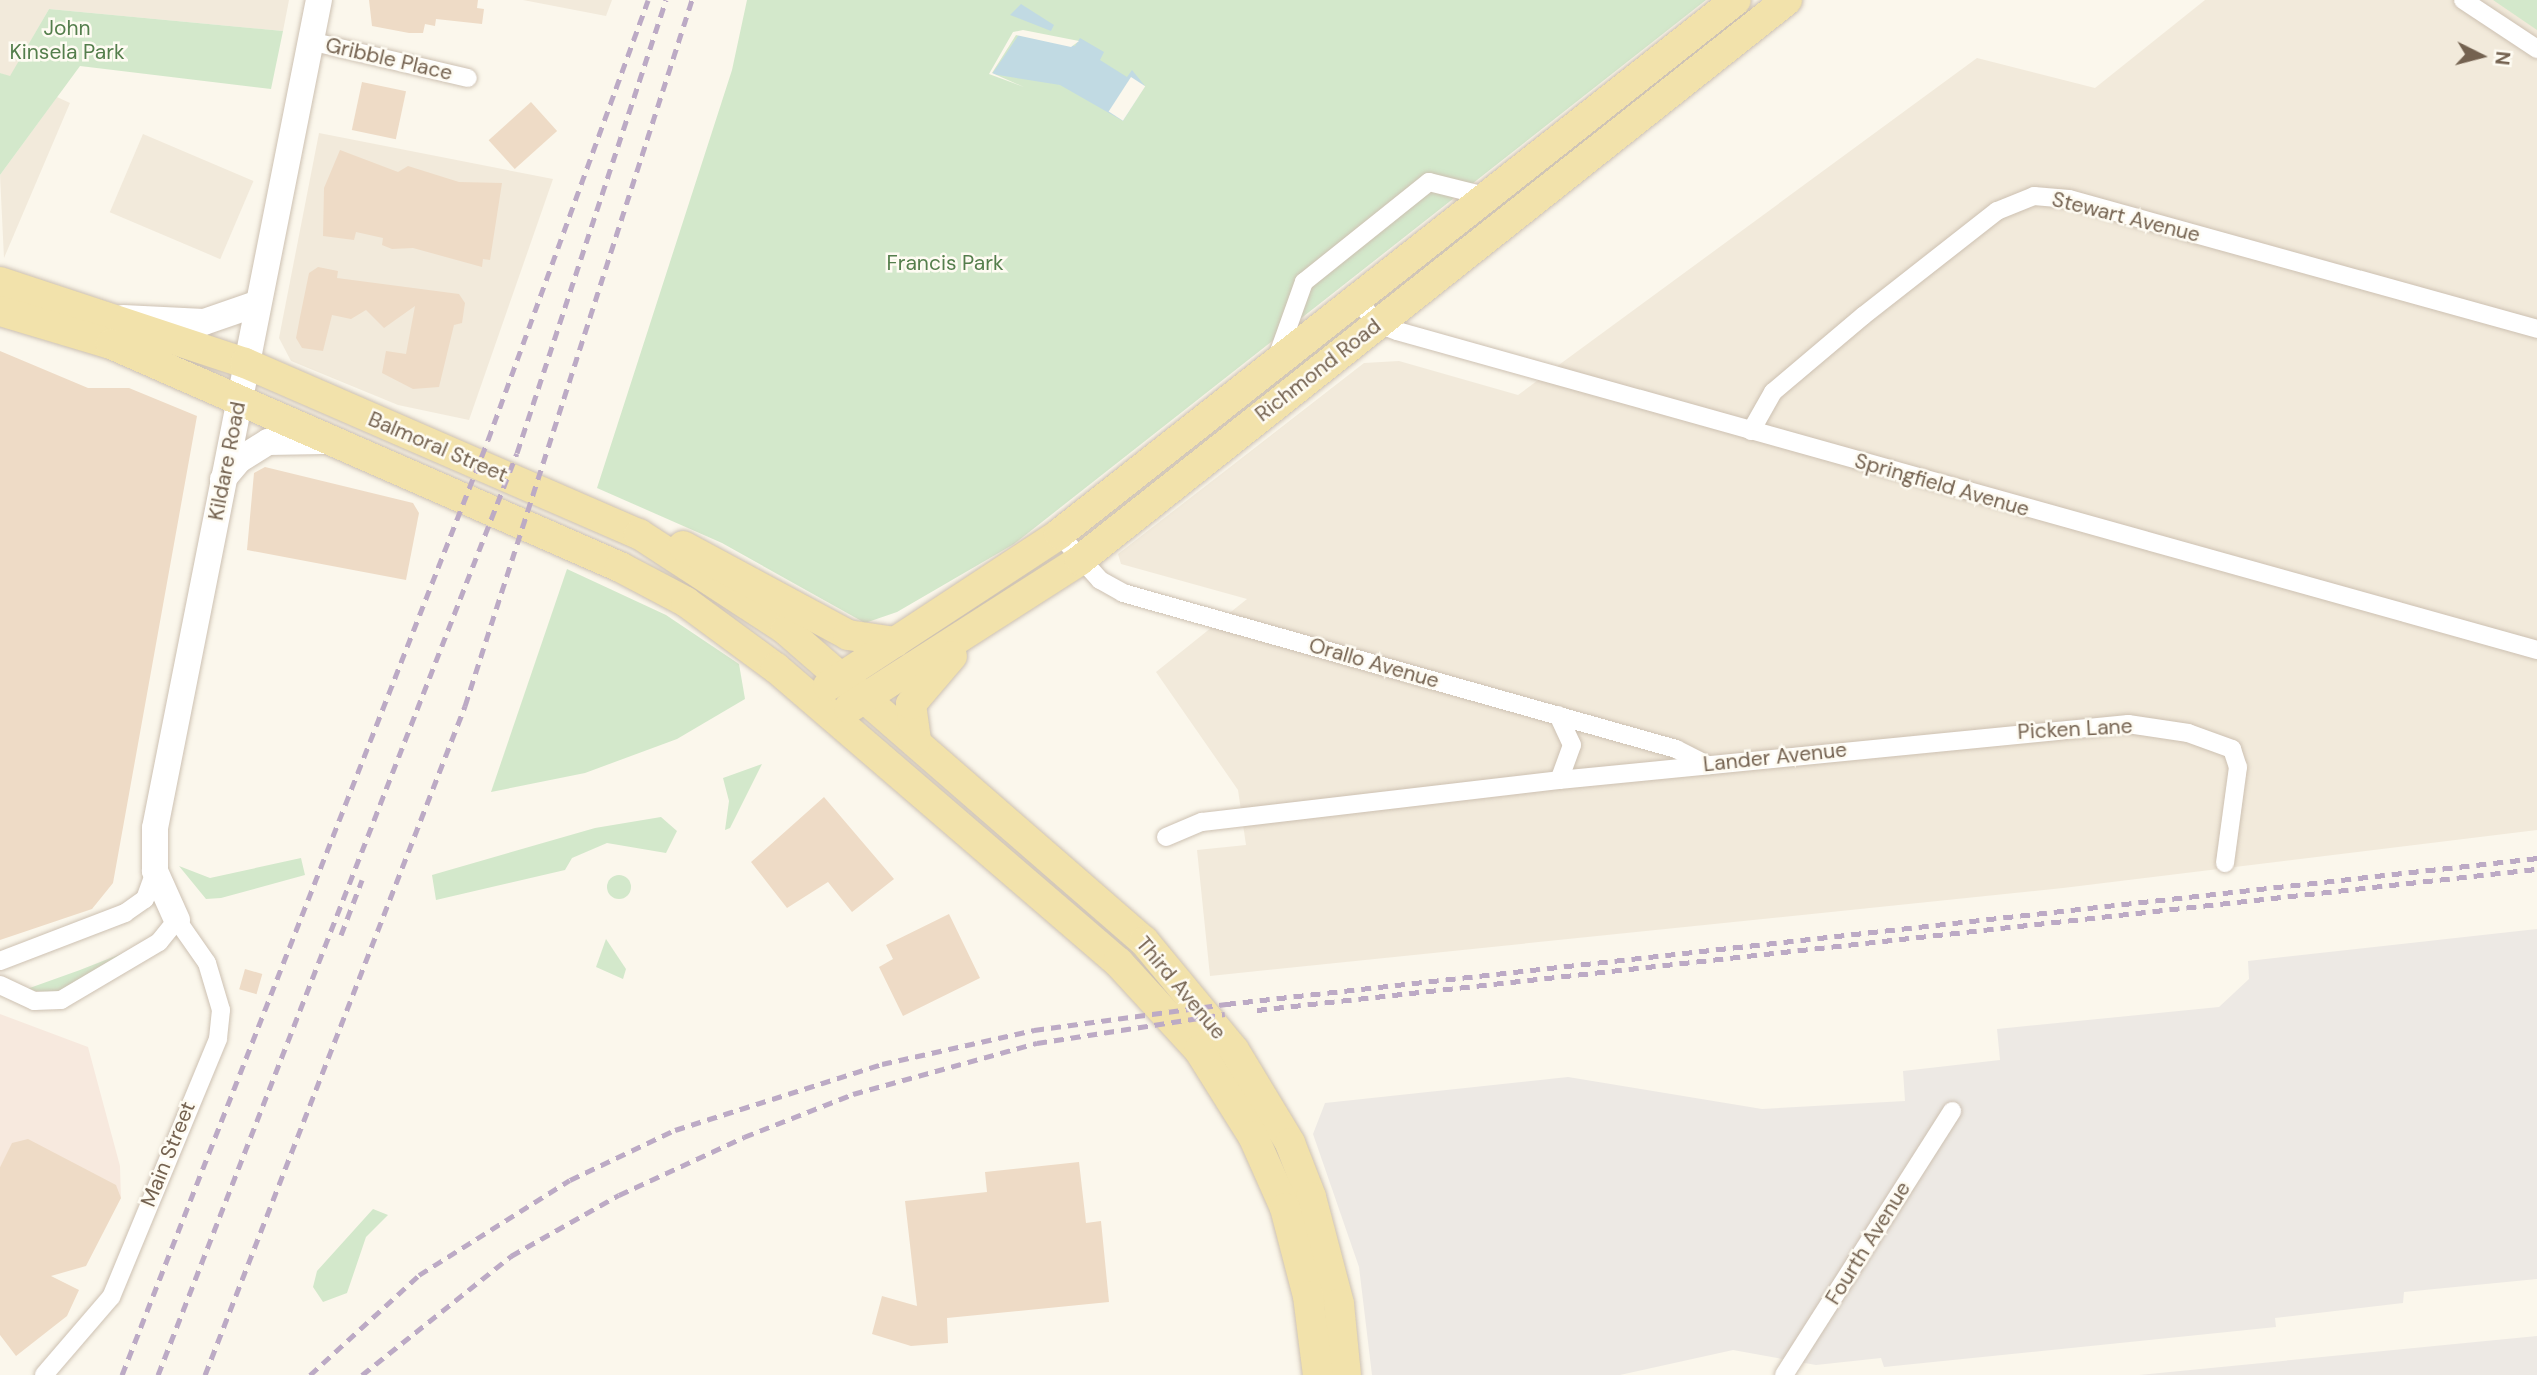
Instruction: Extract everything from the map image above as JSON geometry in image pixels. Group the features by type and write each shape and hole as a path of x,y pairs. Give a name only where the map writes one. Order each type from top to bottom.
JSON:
{"main road":[{"name":"Richmond Road","path":"810,697 843,678 1059,534 1491,197 1737,0"},
{"name":"Richmond Road","path":"834,717 1080,560 1787,0"},
{"name":"Balmoral Street","path":"0,282 121,318 245,363 639,534 786,630 865,697"},
{"name":"Balmoral Street","path":"0,311 111,344 343,443 686,602 834,717"},
{"path":"639,534 731,566 848,635 895,642"},
{"path":"916,740 910,717 916,693 992,616"},
{"name":"Third Avenue","path":"865,697 1144,941 1234,1050 1290,1143 1311,1197 1339,1304 1346,1375"},
{"name":"Third Avenue","path":"834,717 1118,962 1221,1080 1285,1208 1308,1296 1318,1375"}],"street":[{"name":"Kildare Road","path":"177,919 155,871 156,818 240,399 256,304 319,0"},
{"path":"2463,0 2537,49"},
{"name":"Gribble Place","path":"310,41 468,78"},
{"path":"1274,366 1304,282 1430,183 1491,197"},
{"name":"Stewart Avenue","path":"1751,431 1773,392 1863,316 1997,211 2034,197 2069,199 2537,329"},
{"path":"1358,300 1376,323"},
{"path":"121,318 204,322 256,304"},
{"name":"Springfield Avenue","path":"1376,323 1751,431 2537,650"},
{"path":"223,479 239,460 268,442 343,443"},
{"name":"Orallo Avenue","path":"1059,534 1080,560 1123,593 1676,749 1708,765"},
{"path":"1558,715 1572,745 1559,780"},
{"name":"Picken Lane","path":"1991,733 2128,724 2210,738 2235,754 2225,863"},
{"name":"Lander Avenue","path":"1166,837 1202,822 1991,733"},
{"path":"0,961 125,913 145,900 155,871"},
{"path":"0,985 34,1001 61,1000 159,942 177,919"},
{"name":"Main Street","path":"44,1375 111,1297 218,1039 214,979 177,919"},
{"name":"Fourth Avenue","path":"1784,1375 1952,1111"}],"shaded area":[{"path":"0,0 289,0 283,31 49,9 10,77 0,73"},
{"path":"523,0 612,0 606,16"},
{"path":"2205,0 2537,0 2537,830 2063,888 1210,976 1197,850 1246,845 1238,790 1156,672 1247,599 1121,564 1118,554 1364,363 1399,361 1518,395 1977,58 2095,88"},
{"path":"57,97 70,103 4,258 0,175"},
{"path":"319,133 553,179 469,420 398,405 291,361 279,338"},
{"path":"143,134 253,181 220,259 110,212"},
{"path":"2537,929 2537,1279 2404,1292 2403,1303 2275,1318 2276,1327 1884,1367 1881,1358 1816,1365 1733,1350 1620,1375 1372,1375 1359,1267 1313,1134 1325,1103 1568,1077 1762,1109 1905,1101 1903,1071 2000,1060 1997,1029 2219,1007 2249,979 2248,961"},
{"path":"0,1014 88,1047 120,1166 121,1199 13,1143 0,1167"},
{"path":"2537,1336 2537,1375 2139,1375"}],"green space":[{"name":"Francis Park","path":"747,0 1706,0 1014,544 897,612 865,623 722,543 597,488 732,70"},
{"path":"2493,0 2537,0 2537,30"},
{"name":"John Kinsela Park","path":"49,9 283,31 271,89 80,66 0,175 0,73 10,76"},
{"path":"567,569 666,615 739,664 745,699 677,739 585,773 491,792"},
{"path":"762,764 730,828 725,830 729,801 723,778"},
{"path":"661,817 677,831 666,853 607,843 572,858 565,870 436,900 432,875 595,828"},
{"path":"301,858 305,875 221,898 206,899 179,866 210,878"},
{"path":"619,875 628,878 631,887 628,896 619,899 610,896 607,887 610,878"},
{"path":"606,939 626,969 623,979 596,967"},
{"path":"141,946 58,993 24,990 80,970"},
{"path":"373,1209 388,1215 366,1237 347,1293 323,1302 313,1287 317,1271"}],"water":[{"path":"1021,4 1054,25 1051,31 1010,15"},
{"path":"1020,33 1075,46 1080,38 1104,52 1100,60 1127,77 1132,70 1145,86 1123,121 1060,85 992,74"}],"pier":[{"path":"1023,30 1079,41 1071,47 1016,35 992,73 1024,87 989,74 1013,32"},
{"path":"1131,77 1145,86 1123,121 1109,111"}],"building":[{"path":"369,0 478,0 477,8 484,9 482,24 436,19 435,26 425,24 423,33 372,26"},
{"path":"362,82 406,91 396,139 352,130"},
{"path":"531,102 557,131 515,169 489,140"},
{"path":"340,150 398,172 408,166 459,182 502,183 490,260 483,259 482,267 413,248 392,249 382,245 383,238 356,232 354,240 323,236 324,188"},
{"path":"318,267 338,271 337,278 459,294 465,303 462,323 454,325 439,387 413,389 382,373 386,351 406,354 415,306 384,328 366,310 351,319 332,315 323,351 302,348 296,338 300,317 309,273"},
{"path":"0,351 88,388 129,388 197,416 113,883 92,909 0,940"},
{"path":"265,467 413,503 419,513 406,580 247,550 254,473"},
{"path":"824,797 894,879 852,912 828,882 787,908 751,862"},
{"path":"949,914 980,978 903,1016 879,967 893,959 886,945"},
{"path":"245,969 262,974 257,994 239,989"},
{"path":"28,1139 116,1185 121,1198 86,1266 51,1276 79,1290 67,1316 16,1356 0,1335 0,1167 12,1143"},
{"path":"1079,1162 1086,1223 1101,1221 1109,1302 947,1318 948,1343 911,1346 872,1334 882,1296 917,1306 905,1201 987,1192 985,1172"}],"railway":[{"path":"122,1375 488,440 648,0"},
{"path":"158,1375 517,453 666,0"},
{"path":"205,1375 465,706 692,0"},
{"path":"310,1375 419,1275 570,1180 675,1130 882,1064 1034,1030 1226,1004 2537,858"},
{"path":"1257,1010 2537,869"},
{"path":"341,935 362,880"},
{"path":"362,1375 511,1256 619,1195 744,1137 853,1094 1037,1043 1225,1014"}]}
